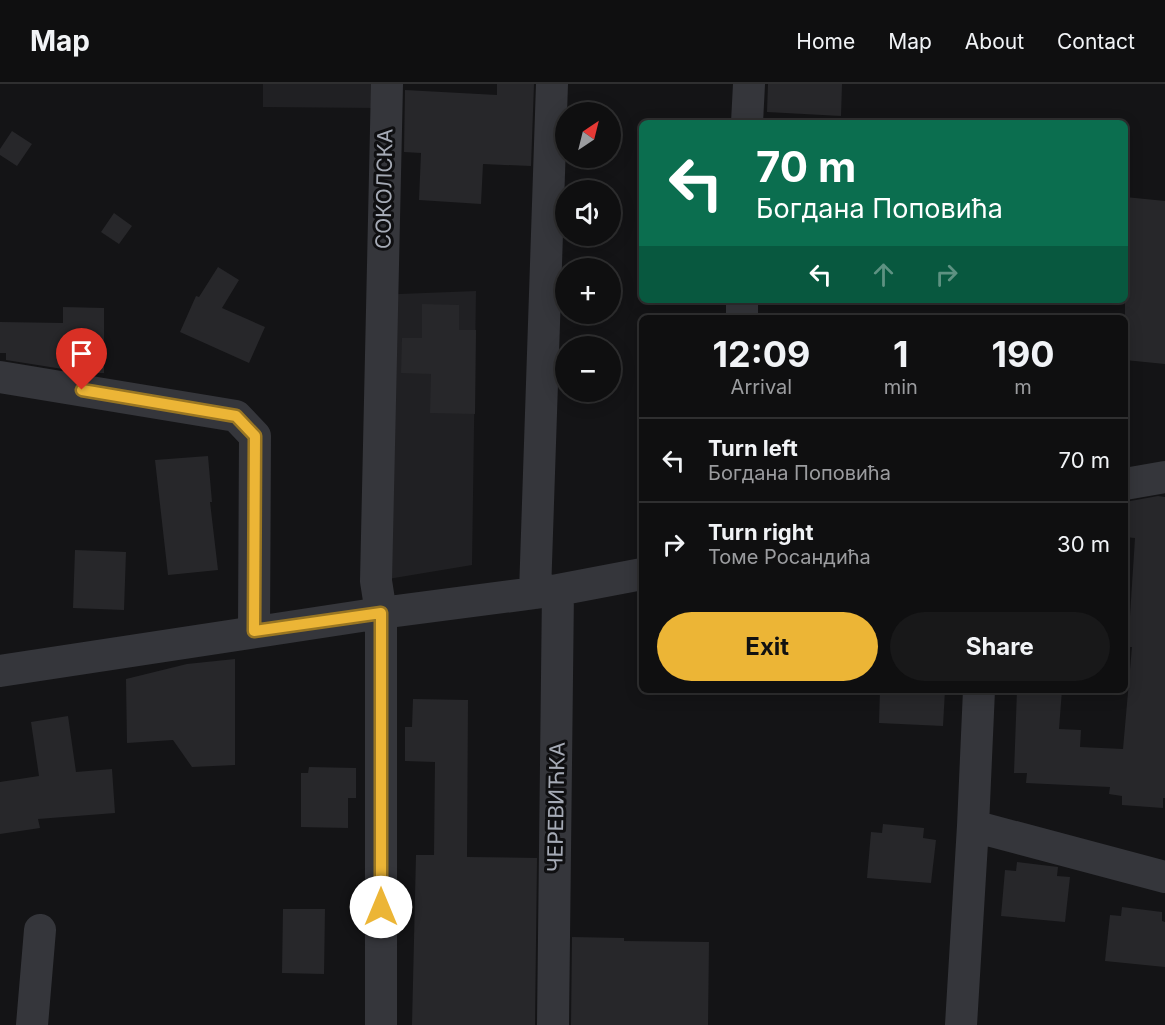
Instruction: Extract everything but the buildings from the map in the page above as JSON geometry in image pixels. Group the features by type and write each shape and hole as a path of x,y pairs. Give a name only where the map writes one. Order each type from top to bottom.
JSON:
{"street":[{"name":"СОКОЛСКА","path":"381,613 376,581 387,84"},
{"name":"ЧЕРЕВИЋКА","path":"552,84 546,591 554,1025"},
{"path":"747,120 748,84"},
{"path":"0,377 236,416 255,436 254,631"},
{"path":"1128,483 1165,477"},
{"path":"0,671 254,631 546,591 639,575"},
{"path":"381,613 381,1025"},
{"path":"961,1025 979,693"},
{"path":"973,826 1165,877"},
{"path":"32,1025 40,930"}],"shaded area":[{"path":"263,84 377,84 377,108 263,107"},
{"path":"476,291 472,565 370,582 374,295"}],"route":[{"path":"82,390 236,416 255,436 254,631 381,613 381,907"}]}
